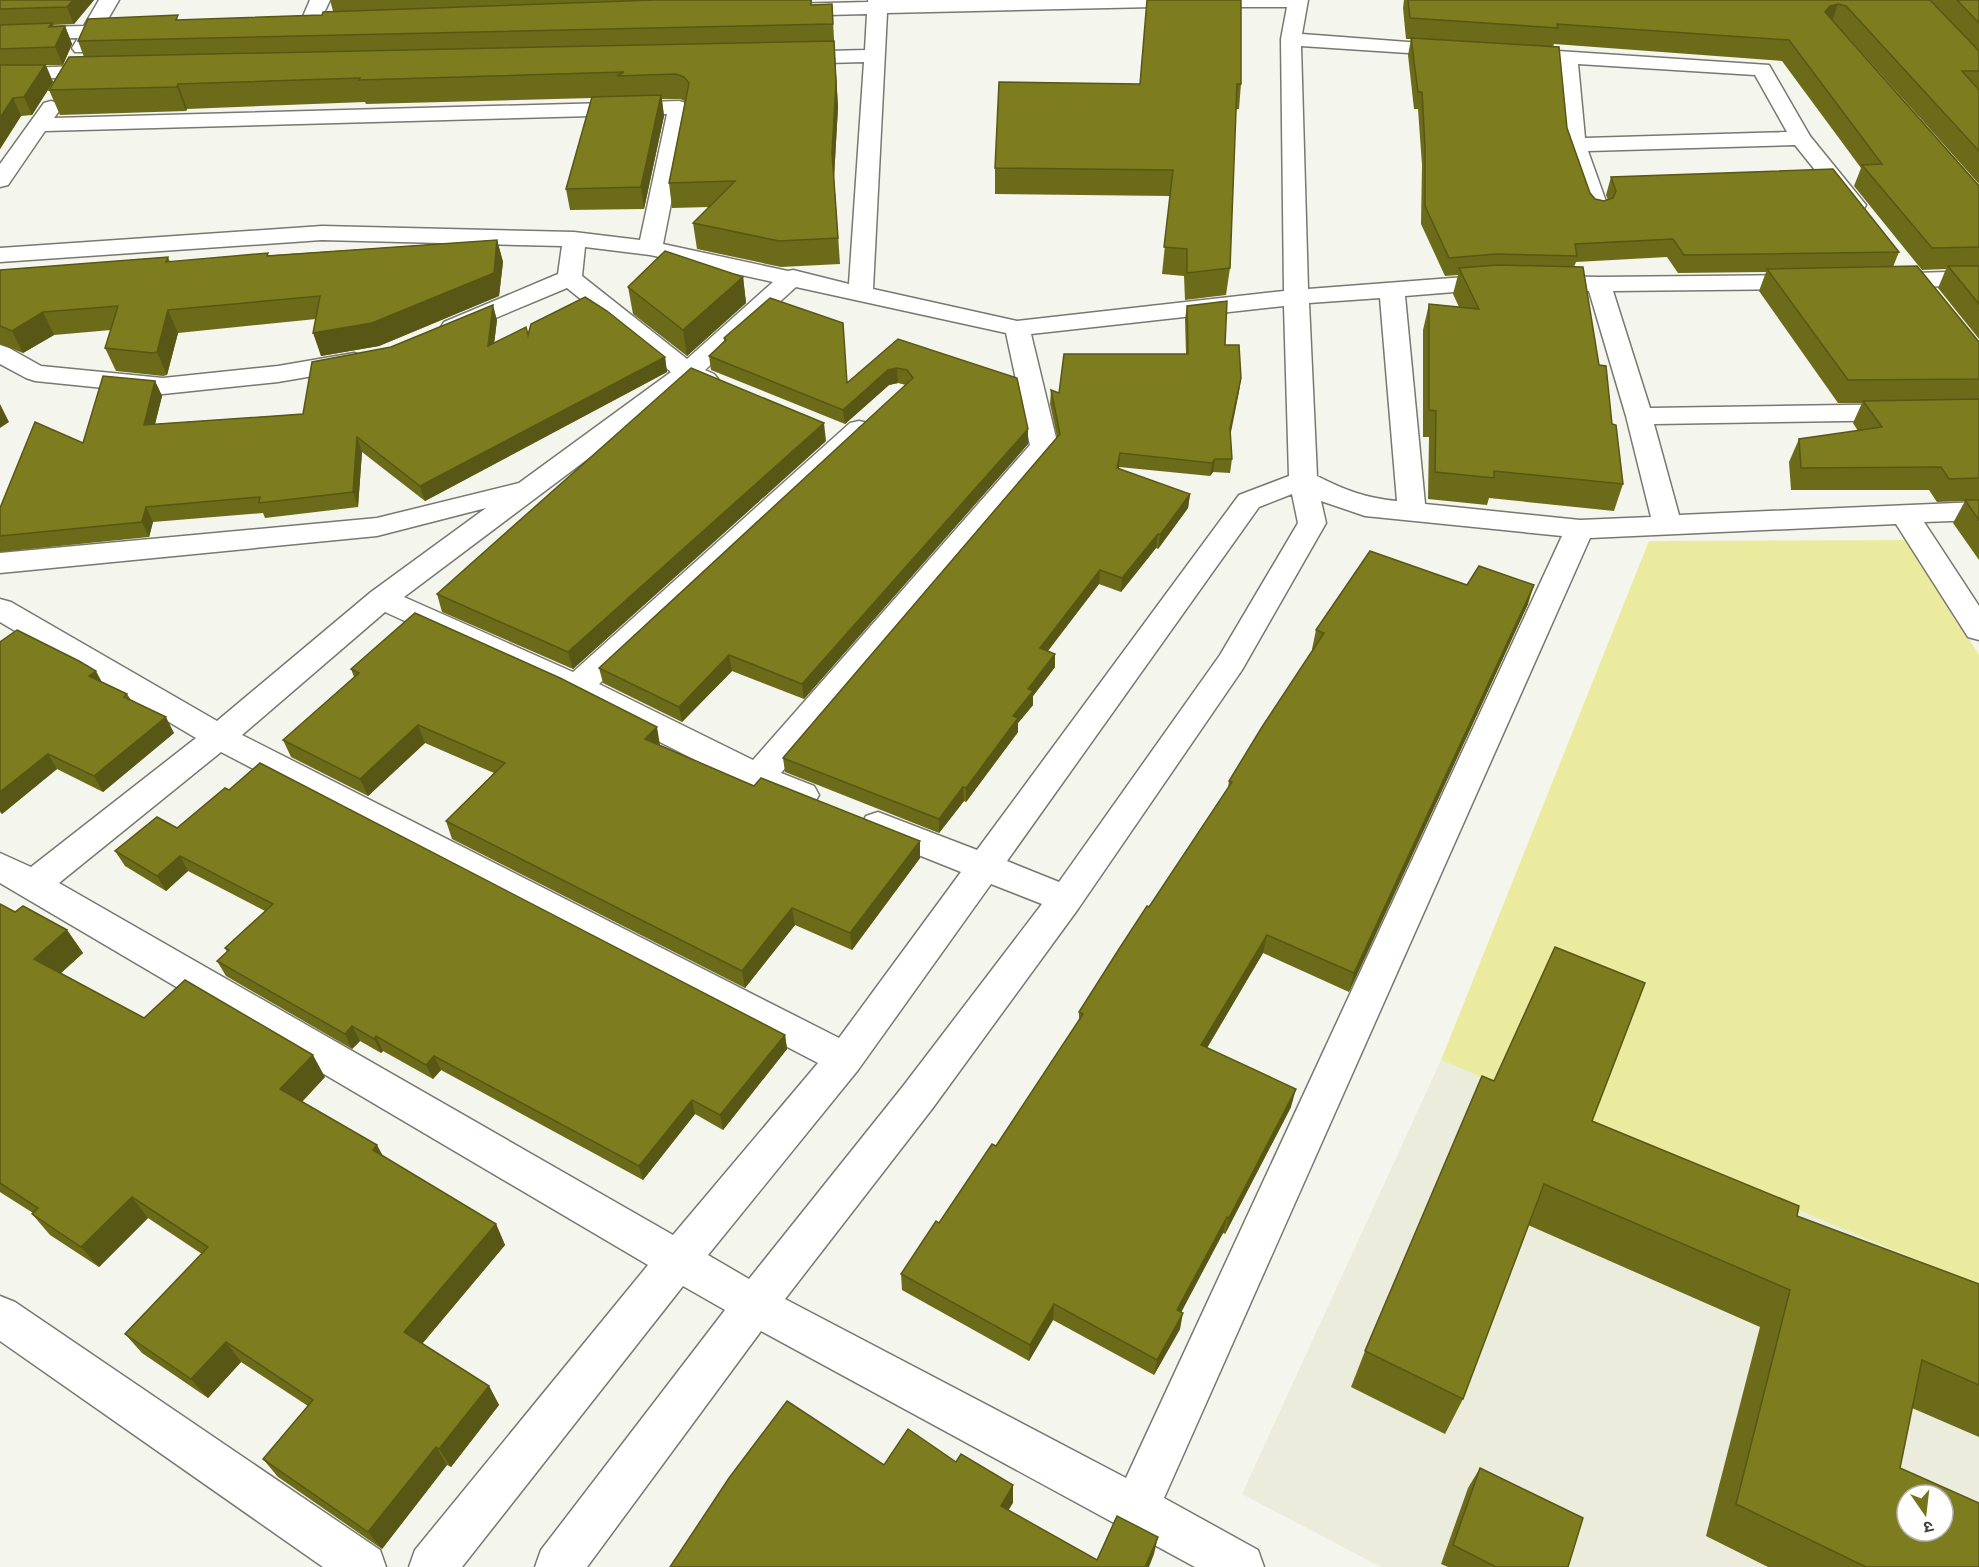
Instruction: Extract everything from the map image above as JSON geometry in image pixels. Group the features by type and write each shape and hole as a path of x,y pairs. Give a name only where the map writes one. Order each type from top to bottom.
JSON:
{"street":[{"path":"0,180 40,125 72,72 90,31 110,0"},
{"path":"308,28 320,0"},
{"path":"558,1567 755,1305 918,1097 1066,899 1231,662 1312,523 1303,480 1296,297 1291,39 1298,0 878,3 773,10"},
{"path":"860,295 878,3"},
{"path":"285,28 332,27"},
{"path":"0,34 147,30"},
{"path":"1291,39 1468,51"},
{"path":"1490,52 1762,69 1801,138 1865,218"},
{"path":"770,58 876,56"},
{"path":"1567,57 1575,145 1599,210"},
{"path":"0,75 119,71"},
{"path":"40,125 680,106 650,248"},
{"path":"1575,145 1801,138"},
{"path":"0,255 322,234 574,239 650,248 1017,327 1296,297 1491,282 1599,284 1979,278"},
{"path":"570,278 574,239"},
{"path":"793,277 687,372 382,599 219,738 17,875 679,1258 755,1305 1137,1508 1241,1567"},
{"path":"429,337 570,278"},
{"path":"570,278 687,372 730,389"},
{"path":"1599,284 1639,416 1666,525"},
{"path":"1392,290 1412,512"},
{"path":"758,777 1044,446 1017,327"},
{"path":"0,353 34,372 163,386 278,374 375,357"},
{"path":"577,686 838,433 881,408"},
{"path":"1639,416 1979,411"},
{"path":"432,1567 679,1258 845,1059 1249,501 1303,480 1336,497 1365,507 1580,529 1979,511"},
{"path":"0,563 376,527 532,487"},
{"path":"1904,514 1979,630"},
{"path":"1137,1508 1580,529"},
{"path":"382,599 577,686 758,777 1066,899"},
{"path":"0,609 219,738 845,1059"},
{"path":"0,1316 363,1567"}],"shaded area":[{"path":"1441,1060 1979,1286 1979,1567 1381,1567 1242,1494"}],"green space":[{"path":"1907,540 1979,655 1979,1286 1441,1060 1649,541"}],"building":[{"path":"0,0 73,0 67,7 0,9"},
{"path":"655,0 811,0 811,5 832,4 833,24 78,41 88,19 178,15 176,20 322,15 323,12"},
{"path":"1147,0 1241,0 1241,84 1237,84 1230,268 1187,273 1187,249 1164,247 1173,170 995,168 999,82 1140,84"},
{"path":"1408,0 1930,0 1979,51 1979,71 1962,71 1979,90 1979,151 1846,6 1838,4 1830,6 1825,12 1979,186 1979,247 1932,248 1862,165 1882,164 1789,40 1557,24 1558,28 1410,18"},
{"path":"1957,0 1979,0 1979,23"},
{"path":"52,23 49,27 65,26 55,47 0,49 0,25"},
{"path":"1411,38 1559,47 1567,128 1590,193 1595,199 1604,201 1613,198 1616,191 1611,177 1833,169 1899,252 1684,255 1673,239 1575,244 1577,256 1496,254 1449,258 1425,206 1422,92 1418,92"},
{"path":"834,41 836,83 832,153 838,238 779,241 693,223 735,181 669,183 689,83 684,77 676,74 617,76 624,72 359,80 360,78 178,84 177,87 49,90 69,57"},
{"path":"0,65 45,65 24,97 13,98 0,118"},
{"path":"661,95 641,187 566,189 592,97"},
{"path":"497,240 494,273 372,323 313,333 320,296 168,310 157,352 153,353 105,348 118,306 43,312 12,331 0,326 0,270 168,257 166,262 268,253 267,256"},
{"path":"665,251 743,277 683,330 628,287"},
{"path":"1498,265 1583,267 1599,365 1606,366 1612,424 1616,425 1623,484 1494,471 1494,478 1435,472 1436,411 1429,410 1429,304 1479,309 1459,268"},
{"path":"1917,266 1979,342 1979,379 1848,380 1767,269"},
{"path":"1948,266 1979,266 1979,304"},
{"path":"585,297 607,311 665,357 420,486 357,437 353,492 259,503 260,497 146,507 142,522 0,536 0,508 35,422 83,443 103,376 155,381 144,425 303,414 312,362 391,347 493,305 488,346 526,327 528,335 531,324"},
{"path":"770,298 843,323 847,383 898,339 1017,378 1028,429 802,684 729,655 679,707 599,668 913,378 907,370 897,368 888,370 843,410 709,356 726,340 724,338"},
{"path":"1227,301 1225,345 1239,345 1241,378 1230,429 1232,459 1215,459 1212,463 1120,453 1117,468 1190,494 1160,535 1158,534 1122,578 1100,570 1040,648 1055,654 1028,689 1033,691 1013,716 1018,718 966,788 963,787 939,819 783,758 1060,434 1051,390 1059,393 1064,354 1188,354 1187,306"},
{"path":"691,368 824,423 568,652 437,594"},
{"path":"1979,399 1979,478 1949,479 1941,467 1801,468 1799,439 1882,427 1863,401"},
{"path":"1965,500 1979,500 1979,520"},
{"path":"1370,551 1467,585 1479,566 1534,585 1354,973 1267,935 1201,1045 1296,1089 1229,1218 1227,1217 1177,1310 1183,1313 1157,1360 1054,1304 1030,1345 901,1274 936,1221 939,1223 992,1144 996,1146 1083,1014 1079,1012 1147,906 1149,907 1232,782 1229,781 1262,727 1324,633 1316,630"},
{"path":"415,613 560,678 657,727 645,739 754,786 761,778 920,841 850,933 792,908 742,971 446,821 505,763 418,725 360,779 283,740 359,673 351,669"},
{"path":"17,630 79,661 96,671 89,676 127,694 124,697 166,717 94,776 48,754 0,792 0,642"},
{"path":"260,763 785,1035 720,1115 692,1100 639,1166 434,1056 426,1065 376,1036 374,1039 352,1026 345,1034 217,961 229,950 225,948 273,904 180,856 157,876 115,851 157,817 177,828 225,788 229,790"},
{"path":"0,904 15,912 23,906 67,930 34,959 144,1018 185,980 313,1055 280,1089 377,1145 373,1150 496,1224 404,1332 489,1386 439,1449 436,1447 368,1532 263,1459 313,1400 226,1342 191,1379 125,1334 208,1247 132,1197 81,1247 32,1214 38,1208 0,1183"},
{"path":"1555,947 1645,983 1592,1121 1799,1206 1797,1216 1979,1284 1979,1385 1922,1360 1900,1468 1934,1483 1895,1483 1895,1543 1955,1543 1955,1492 1979,1503 1979,1567 1866,1567 1736,1504 1790,1290 1544,1184 1463,1399 1365,1351 1482,1076 1494,1081"},
{"path":"787,1401 884,1465 908,1429 956,1462 961,1454 1013,1485 1001,1506 1097,1560 1117,1516 1158,1537 1145,1567 670,1567 729,1478"},
{"path":"1480,1468 1583,1518 1568,1567 1496,1567 1453,1545"}]}
